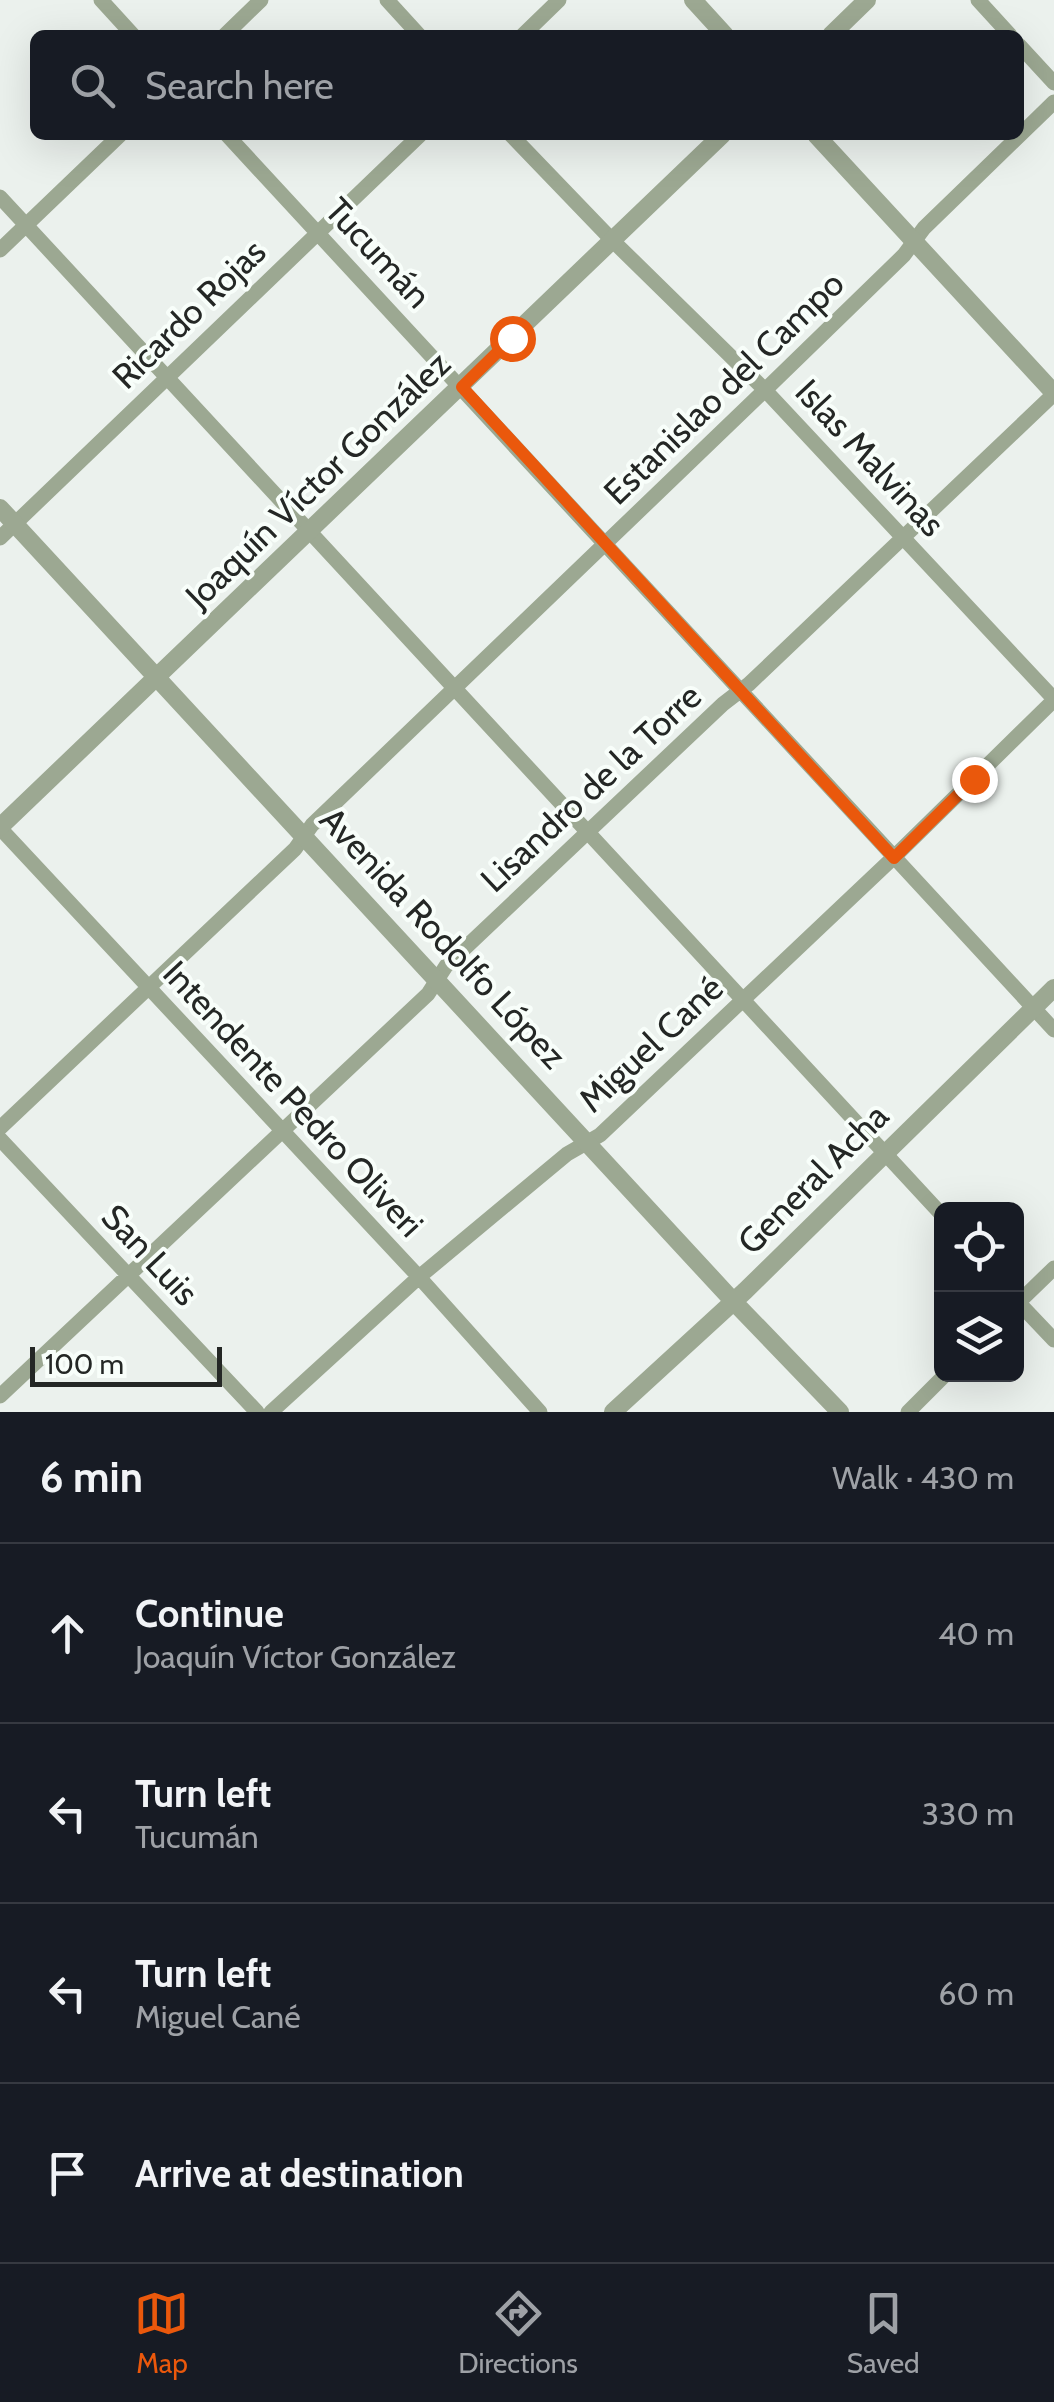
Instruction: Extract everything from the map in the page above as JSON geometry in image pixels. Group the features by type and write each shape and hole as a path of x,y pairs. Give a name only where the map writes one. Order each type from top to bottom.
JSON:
{"street":[{"path":"101,0 128,30"},
{"path":"229,30 262,0"},
{"path":"387,0 414,30"},
{"path":"529,30 560,0"},
{"path":"693,0 721,30"},
{"path":"836,30 867,0"},
{"path":"978,0 1005,30"},
{"path":"1024,50 1054,83"},
{"name":"Estanislao del Campo","path":"1024,131 1054,102"},
{"path":"0,250 115,140"},
{"name":"Tucumán","path":"231,140 1054,1030"},
{"name":"Ricardo Rojas","path":"0,538 415,140"},
{"name":"Islas Malvinas","path":"516,140 765,390 1054,700"},
{"name":"Joaquín Víctor González","path":"0,828 717,140"},
{"path":"821,140 1054,394"},
{"name":"Estanislao del Campo","path":"0,1128 296,849 312,825 605,546 1015,140"},
{"path":"0,197 934,1206"},
{"name":"Lisandro de la Torre","path":"0,1396 428,994 446,966 722,704 905,539 1054,394"},
{"name":"Avenida Rodolfo López","path":"0,508 840,1412"},
{"name":"Miguel Cané","path":"271,1412 419,1277 567,1154 600,1135 894,858 1054,700"},
{"name":"Intendente Pedro Oliveri","path":"0,828 540,1412"},
{"name":"General Acha","path":"613,1412 734,1302 1054,988"},
{"name":"San Luis","path":"0,1138 257,1412"},
{"path":"1024,1296 1054,1268"},
{"path":"1024,1310 1054,1340"},
{"path":"908,1412 938,1382"}],"route":[{"path":"512,338 462,387 894,858 974,779"}]}
